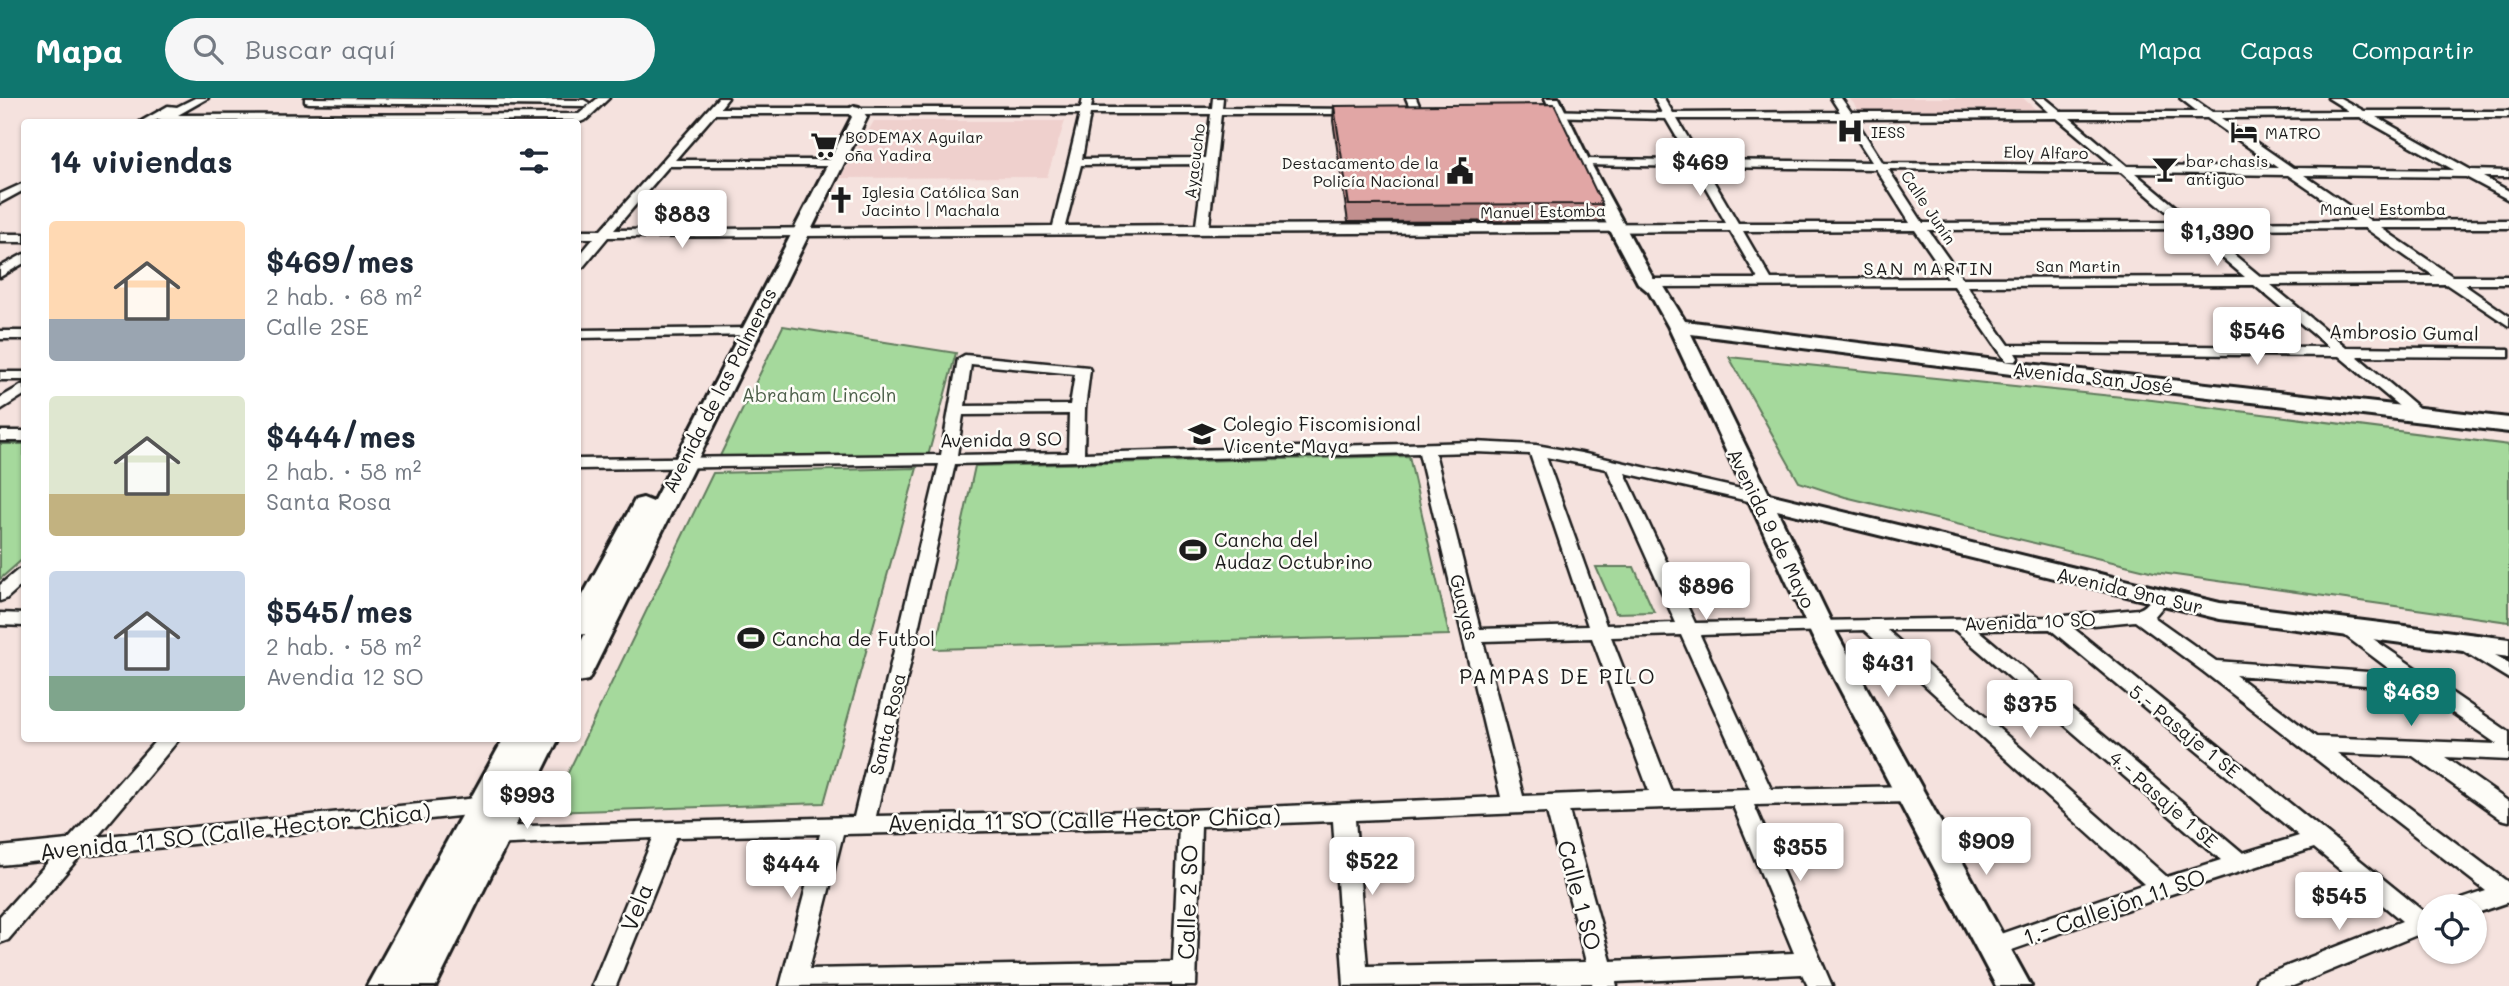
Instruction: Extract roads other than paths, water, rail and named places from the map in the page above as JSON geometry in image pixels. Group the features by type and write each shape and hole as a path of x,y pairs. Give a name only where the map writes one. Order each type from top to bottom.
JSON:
{"street":[{"path":"151,119 191,98"},
{"path":"164,119 203,98"},
{"path":"164,119 578,113 604,98"},
{"path":"581,260 723,98"},
{"path":"932,113 940,98"},
{"path":"1058,231 1076,162 1088,98"},
{"name":"Ayacucho","path":"1202,229 1218,98"},
{"path":"1404,114 1424,114 1411,98"},
{"path":"1658,98 1767,283"},
{"name":"Calle Junín","path":"1836,98 1920,228 2019,369"},
{"path":"2039,98 2417,414"},
{"path":"2185,98 2509,322"},
{"path":"2333,98 2509,196"},
{"path":"279,118 310,99 578,113"},
{"path":"1534,115 1568,110 1670,116 2509,114"},
{"name":"Avenida 9 de Mayo","path":"1568,110 1590,162 1678,326 1757,499 1820,627 2014,986"},
{"path":"709,113 855,111 1216,114 1376,111"},
{"name":"Avenida de las Palmeras","path":"581,652 584,632 795,232 855,111"},
{"path":"1216,114 1365,117"},
{"path":"1076,162 1210,161"},
{"name":"Eloy Alfaro","path":"1590,162 2509,174"},
{"path":"665,163 830,163"},
{"path":"2,201 21,188"},
{"path":"2,201 21,193"},
{"path":"2,201 21,201"},
{"name":"Manuel Estomba","path":"581,234 2509,224"},
{"path":"0,238 21,237"},
{"path":"0,273 21,260"},
{"name":"San Martin","path":"1654,285 2509,280"},
{"name":"Avenida San José","path":"1678,326 2019,369 2509,425"},
{"path":"581,334 742,332"},
{"path":"0,335 21,335"},
{"name":"Ambrosio Gumal","path":"2005,349 2509,353"},
{"name":"Santa Rosa","path":"863,824 948,461 965,359 1083,369 1077,409"},
{"path":"0,376 21,376"},
{"path":"0,405 21,390"},
{"path":"955,411 1077,409 1076,458"},
{"path":"0,436 21,436"},
{"name":"Avenida 9 SO","path":"581,464 948,461 1426,449 1536,450 1613,464 1757,499"},
{"name":"Guayas","path":"1426,449 1514,805"},
{"path":"1536,450 1599,631 1663,799"},
{"path":"1613,464 1764,796"},
{"name":"Avenida 9na Sur","path":"1757,499 2220,611 2509,648"},
{"path":"0,595 21,577"},
{"path":"2139,615 2150,612 2161,598"},
{"path":"2139,615 2507,894"},
{"name":"Avenida 10 SO","path":"1472,635 1869,624 2054,623 2139,615"},
{"path":"0,619 21,620"},
{"name":"5.- Pasaje 1 SE","path":"2054,623 2316,839 2417,916"},
{"path":"1869,624 2163,887"},
{"name":"4.- Pasaje 1 SE","path":"1960,624 2241,864"},
{"path":"2340,625 2509,742"},
{"path":"2462,642 2509,673"},
{"path":"2211,667 2421,682"},
{"path":"0,933 166,742"},
{"path":"498,804 518,742"},
{"path":"384,986 498,804 542,742"},
{"path":"2311,744 2509,752"},
{"path":"2420,750 2509,813"},
{"name":"Avenida 11 SO (Calle Hector Chica)","path":"480,836 863,824 1190,818 1663,799 1912,794"},
{"path":"1740,797 1820,986"},
{"name":"Calle 1 SO","path":"1556,803 1603,979"},
{"name":"Avenida 11 SO (Calle Hector Chica)","path":"0,856 498,804"},
{"path":"1343,812 1356,981 1603,979 1810,963"},
{"name":"Calle 2 SO","path":"1184,979 1190,818"},
{"path":"834,825 793,983 1184,979"},
{"name":"Vela","path":"604,986 668,829"},
{"path":"418,986 480,836"},
{"name":"1.- Callejón 11 SO","path":"1992,947 2163,887 2316,839"},
{"path":"2487,900 2507,894"},
{"path":"2266,986 2417,925"}],"place":[{"name":"IESS","path":"1850,131"},
{"name":"MATRO","path":"2244,132"},
{"name":"BODEMAX Aguilar oña Yadira","path":"824,145"},
{"name":"bar chasis antiguo","path":"2165,169"},
{"name":"Destacamento de la Policía Nacional","path":"1460,171"},
{"name":"Iglesia Católica San Jacinto | Machala","path":"841,200"},
{"name":"Colegio Fiscomisional Vicente Maya","path":"1202,434"},
{"name":"Cancha del Audaz Octubrino","path":"1193,550"},
{"name":"Cancha de Futbol","path":"751,638"}],"district":[{"name":"SAN MARTIN","path":"1929,268"},
{"name":"PAMPAS DE PILO","path":"1558,675"}],"park label":[{"name":"Abraham Lincoln","path":"819,394"}]}
